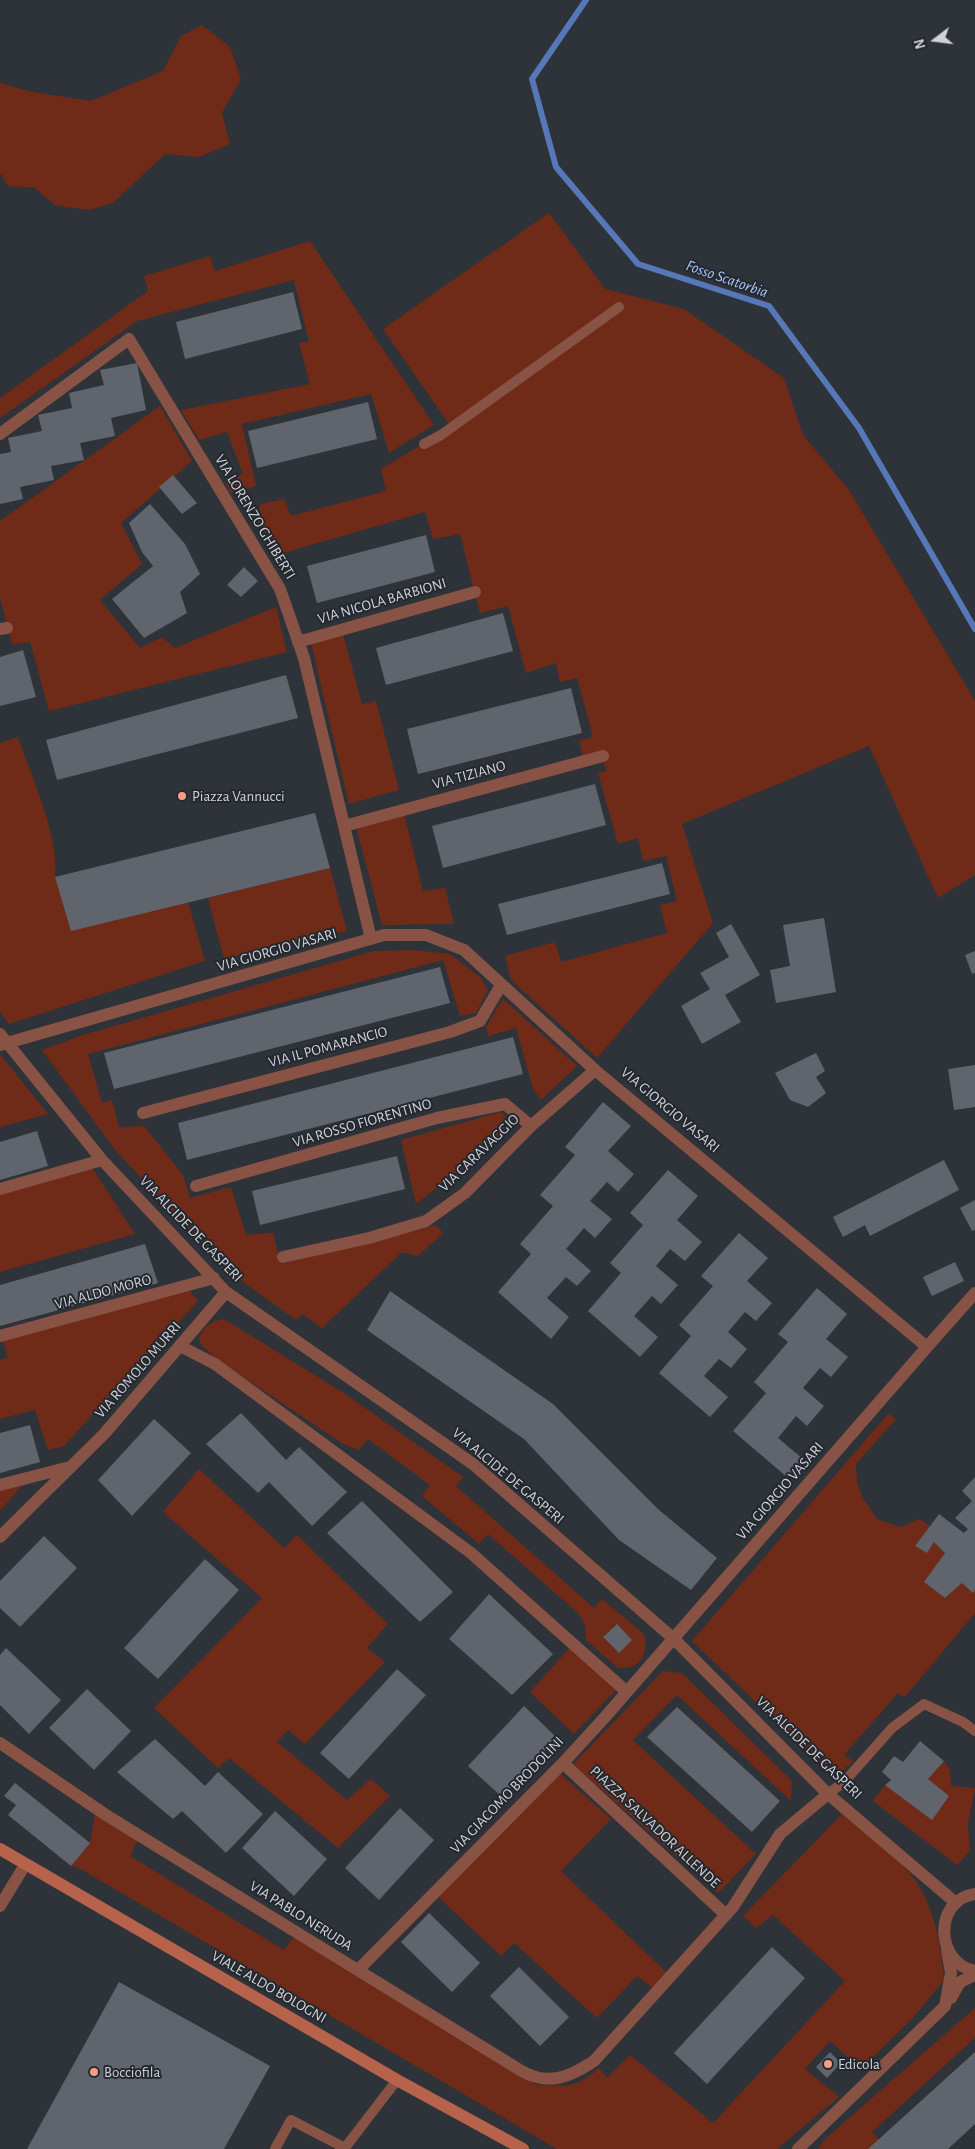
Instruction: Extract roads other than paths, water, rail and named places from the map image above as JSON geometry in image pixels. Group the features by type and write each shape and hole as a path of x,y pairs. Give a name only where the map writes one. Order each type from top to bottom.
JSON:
{"main road":[{"name":"VIALE ALDO BOLOGNI","path":"0,1849 397,2080 523,2149"}],"street":[{"name":"VIA LORENZO GHIBERTI","path":"0,434 129,340 280,589 298,642 372,939"},
{"name":"VIA NICOLA BARBIONI","path":"298,642 475,592"},
{"name":"VIA TIZIANO","path":"344,826 603,756"},
{"name":"VIA GIORGIO VASARI","path":"2,1041 384,935 426,935 464,950 595,1070 927,1347 674,1639"},
{"name":"VIA IL POMARANCIO","path":"143,1113 458,1029 480,1021 501,985"},
{"name":"VIA ALCIDE DE GASPERI","path":"2,1041 102,1160 226,1292 463,1456 674,1639 828,1794 956,1903"},
{"name":"VIA CARAVAGGIO","path":"283,1257 369,1238 426,1221 465,1193 531,1126 595,1070"},
{"name":"VIA ROSSO FIORENTINO","path":"196,1186 436,1118 505,1104 531,1126"},
{"path":"0,1189 102,1160"},
{"name":"VIA ALDO MORO","path":"0,1336 214,1278"},
{"name":"VIA ROMOLO MURRI","path":"0,1537 105,1433 226,1292"},
{"path":"927,1347 975,1293"},
{"path":"180,1346 215,1364 471,1553 627,1692"},
{"path":"0,1485 72,1466"},
{"name":"VIA GIACOMO BRODOLINI","path":"358,1970 563,1763 674,1639"},
{"name":"VIA PABLO NERUDA","path":"0,1743 96,1809 525,2073 556,2079 574,2075 594,2061 726,1915"},
{"name":"PIAZZA SALVADOR ALLENDE","path":"563,1763 726,1915"},
{"path":"726,1915 780,1834 828,1794"},
{"path":"0,1906 25,1865"},
{"path":"945,2006 951,1972 943,1938 944,1925 948,1913 956,1903 975,1894"},
{"path":"947,1950 962,1966 975,1971"},
{"path":"798,2149 945,2006 960,1982 975,1975"}],"lane":[{"path":"424,444 441,435 619,307"},
{"path":"828,1794 845,1782 892,1728 924,1704 963,1722 975,1731"},
{"path":"275,2149 291,2120 344,2148 397,2080"}],"waterway":[{"name":"Fosso Scatorbia","path":"586,0 532,79 556,167 638,264 769,306 859,428 975,629"}],"place":[{"name":"Piazza Vannucci","path":"182,796"},
{"name":"Edicola","path":"828,2064"},
{"name":"Bocciofila","path":"94,2072"}]}
